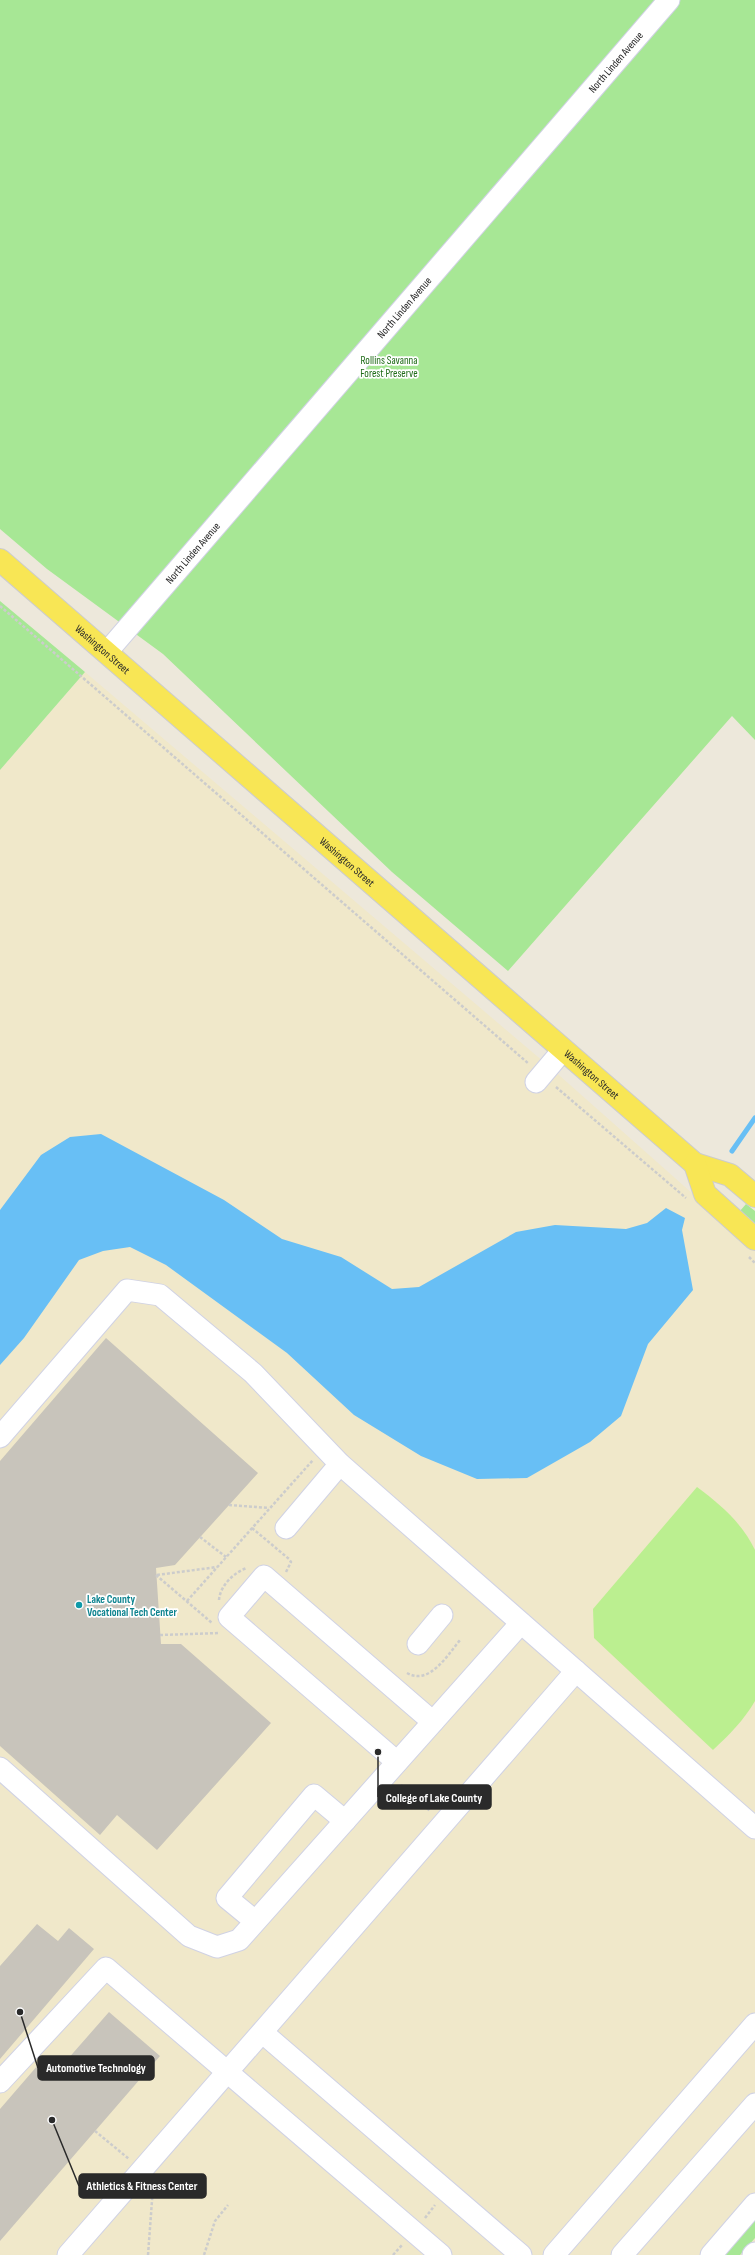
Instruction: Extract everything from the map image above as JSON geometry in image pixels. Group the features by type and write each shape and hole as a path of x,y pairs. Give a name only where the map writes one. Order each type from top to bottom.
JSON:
{"main road":[{"name":"Washington Street","path":"0,560 695,1164 730,1174 755,1196"},
{"path":"695,1164 705,1194 755,1239"}],"street":[{"name":"North Linden Avenue","path":"107,652 669,0"},
{"path":"539,1078 563,1050"},
{"path":"0,1437 127,1290 160,1295 253,1373 340,1464 755,1828"},
{"path":"286,1528 340,1464"},
{"path":"397,1762 229,1617 264,1576 433,1722"},
{"path":"418,1644 442,1615"},
{"path":"0,1768 189,1936 217,1947 239,1940 521,1623"},
{"path":"68,2255 263,2033 576,1671"},
{"path":"255,1921 227,1898 314,1795 345,1821"},
{"path":"0,2082 106,1968 441,2255"},
{"path":"554,2255 755,2024"},
{"path":"263,2033 521,2255"},
{"path":"622,2255 755,2104"},
{"path":"710,2255 755,2204"}],"path":[{"path":"0,606 539,1078 686,1199"},
{"path":"187,1601 324,1447"},
{"path":"229,1505 270,1508"},
{"path":"252,1528 289,1559 291,1562 286,1572"},
{"path":"200,1537 226,1557"},
{"path":"156,1575 218,1567"},
{"path":"160,1635 223,1633"},
{"path":"204,2255 215,2221 228,2205"}],"shaded area":[{"path":"85,672 551,1068 755,1249 755,2255 0,2255 0,770"}],"green space":[{"name":"Rollins Savanna Forest Preserve","path":"0,0 755,0 755,740 732,716 508,971 392,872 163,654 47,569 0,529"},
{"path":"0,601 85,672 0,770"},
{"path":"746,1204 755,1211 755,1225 740,1211"},
{"path":"697,1487 730,1515 744,1531 755,1550 755,1701 736,1727 713,1750 594,1638 593,1609"},
{"path":"755,2218 755,2238 740,2255 723,2255"}],"water":[{"path":"101,1134 224,1200 282,1239 341,1257 392,1289 419,1287 516,1232 555,1225 626,1229 647,1223 666,1208 685,1218 682,1230 693,1290 648,1344 621,1416 590,1442 527,1478 477,1479 421,1456 354,1415 287,1353 166,1265 130,1247 103,1251 79,1260 24,1338 0,1365 0,1210 41,1155 70,1137"}],"building":[{"name":"Lake County Vocational Tech Center","path":"106,1338 258,1473 175,1565 156,1568 161,1644 181,1644 271,1723 157,1850 117,1815 100,1835 0,1746 0,1461"},
{"path":"37,1924 58,1941 69,1928 94,1949 0,2059 0,1966"},
{"path":"109,2012 160,2056 0,2241 0,2109 38,2065 52,2077"}],"waterway":[{"path":"732,1151 755,1118"}],"place":[{"name":"Lake County Vocational Tech Center","path":"79,1605"},
{"name":"College of Lake County","path":"378,1752"},
{"name":"Automotive Technology","path":"20,2012"},
{"name":"Athletics & Fitness Center","path":"52,2120"}]}
